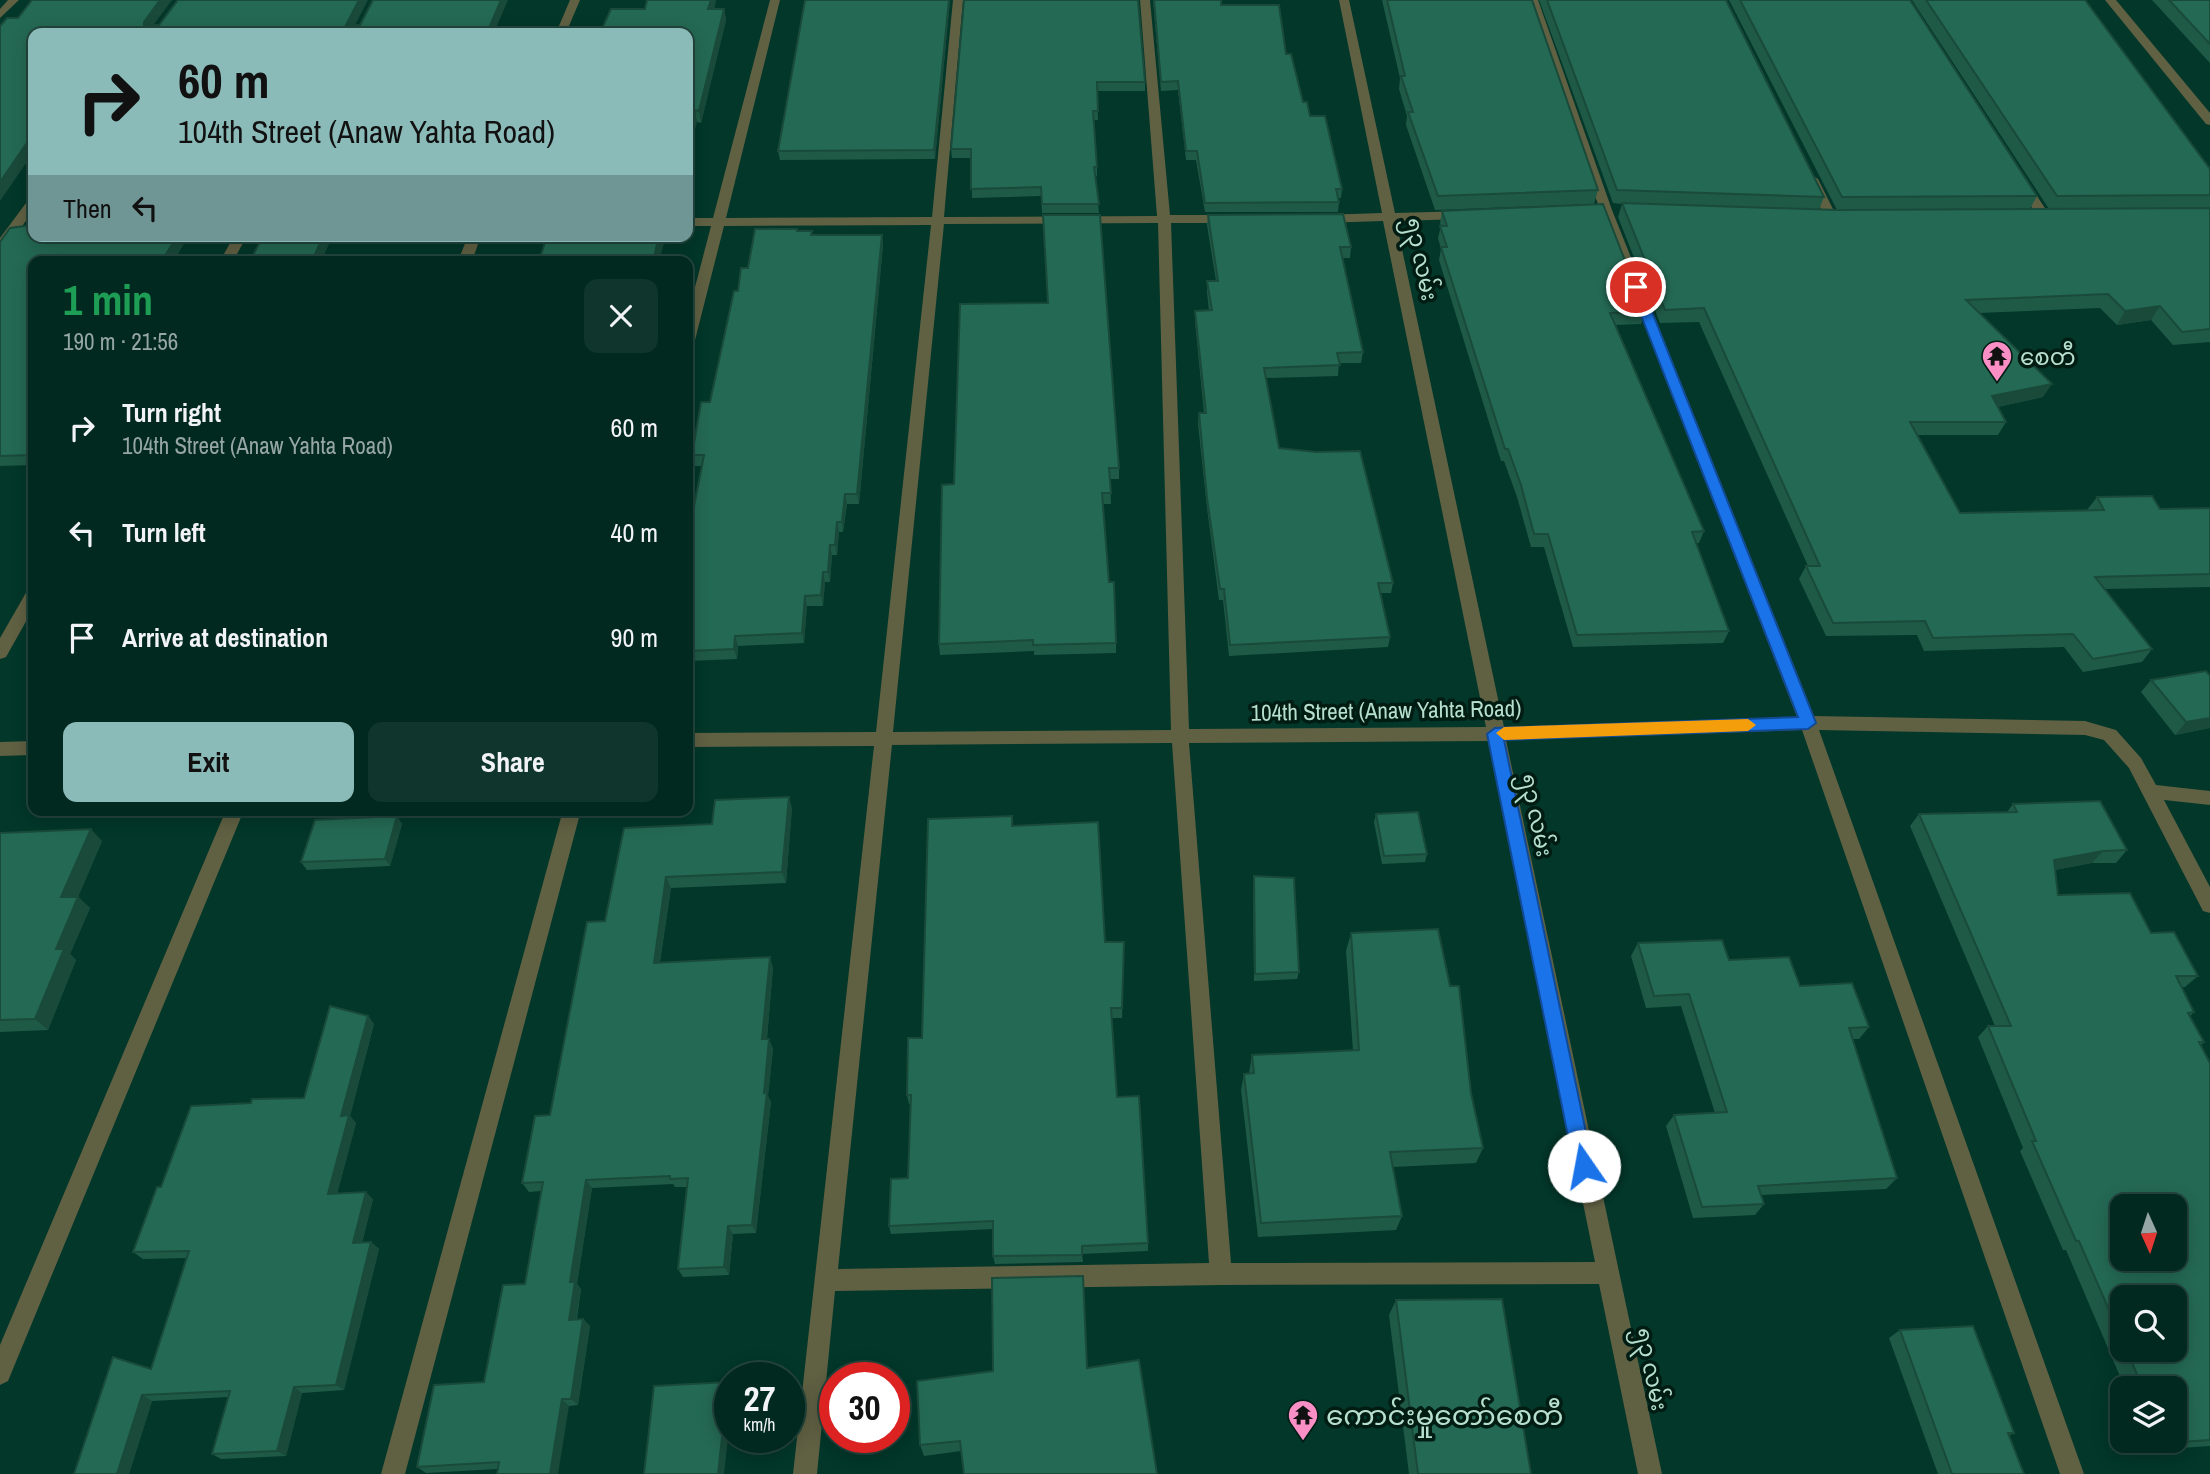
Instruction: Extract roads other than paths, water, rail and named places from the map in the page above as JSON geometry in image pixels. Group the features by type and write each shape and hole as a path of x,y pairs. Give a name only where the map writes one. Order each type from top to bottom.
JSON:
{"street":[{"path":"0,15 14,0"},
{"path":"563,28 575,0"},
{"path":"693,319 775,0"},
{"path":"805,1474 886,738 939,221 958,0"},
{"path":"1145,0 1164,219 1180,736 1221,1274"},
{"name":"၅၃ လမ်း","path":"1344,0 1606,1273 1650,1474"},
{"path":"1533,0 1606,210 1808,723 2072,1474"},
{"path":"2110,0 2210,121"},
{"path":"1807,169 1831,216"},
{"path":"2014,170 2044,216"},
{"path":"0,247 28,209"},
{"path":"1309,219 1484,215"},
{"path":"693,222 1243,219"},
{"path":"0,226 28,226"},
{"path":"0,653 28,604"},
{"name":"104th Street (Anaw Yahta Road)","path":"693,740 1495,734 1808,723 2085,728 2110,735 2123,747 2153,792"},
{"path":"0,749 28,748"},
{"path":"2153,792 2210,798"},
{"path":"2153,792 2210,905"},
{"path":"0,1373 232,816"},
{"path":"393,1474 570,816"},
{"path":"825,1280 1221,1274 1606,1273"}],"place":[{"name":"စေတီ","path":"1997,383"},
{"name":"ကောင်းမှုတော်စေတီ","path":"1303,1442"}]}
